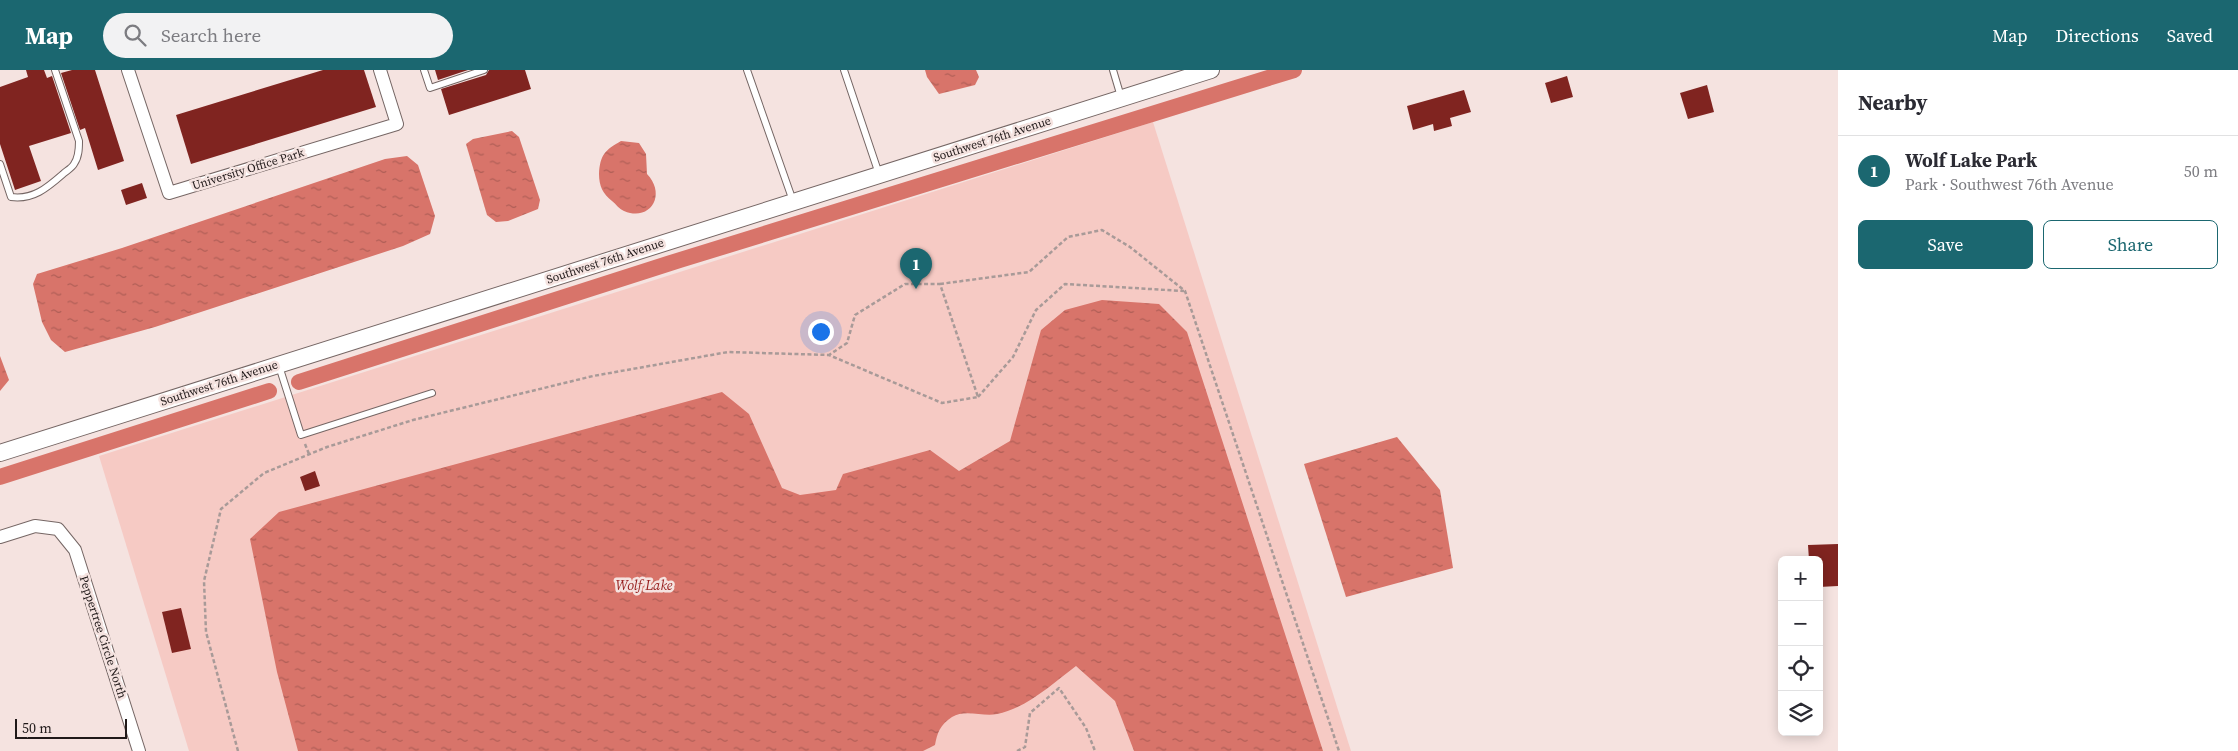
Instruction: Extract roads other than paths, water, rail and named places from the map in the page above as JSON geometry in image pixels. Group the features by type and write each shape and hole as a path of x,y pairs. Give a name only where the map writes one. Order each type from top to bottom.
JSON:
{"street":[{"name":"University Office Park","path":"128,70 170,193 397,124 380,70"},
{"name":"Southwest 76th Avenue","path":"0,452 1211,70"},
{"name":"Peppertree Circle North","path":"0,536 35,526 58,529 75,550 139,751"}],"lane":[{"path":"0,164 11,198 27,198 46,189 74,164 79,151 78,141 55,70"},
{"path":"424,70 430,88 484,70"},
{"path":"747,70 793,202"},
{"path":"844,70 879,175"},
{"path":"1113,70 1122,98"},
{"path":"279,364 302,435 432,393"}],"water":[{"path":"925,70 976,70 979,77 975,85 939,94 927,77"},
{"path":"512,131 519,137 540,200 538,209 508,221 496,222 487,215 466,144 473,139"},
{"path":"621,141 639,143 646,154 647,174 656,190 653,204 648,210 641,213 622,210 606,196 601,186 599,174 602,158 607,150"},
{"path":"407,156 418,165 435,216 430,234 403,246 155,327 65,352 51,340 42,322 33,284 37,274 122,248 385,159"},
{"name":"Wolf Lake","path":"1102,300 1159,304 1187,332 1323,751 1134,751 1115,701 1076,666 1029,701 1008,711 992,715 968,713 952,717 940,729 935,745 923,751 298,751 277,672 250,539 279,512 722,392 749,414 782,488 800,495 836,490 843,474 930,450 959,471 1010,441 1041,330 1065,310"},
{"path":"0,356 9,380 0,391"},
{"path":"1397,437 1440,490 1453,568 1346,597 1304,464"}],"waterway":[{"path":"299,382 680,260 1294,70"},
{"path":"0,477 269,391"}],"place":[{"name":"Wolf Lake Park","path":"916,289"}]}
